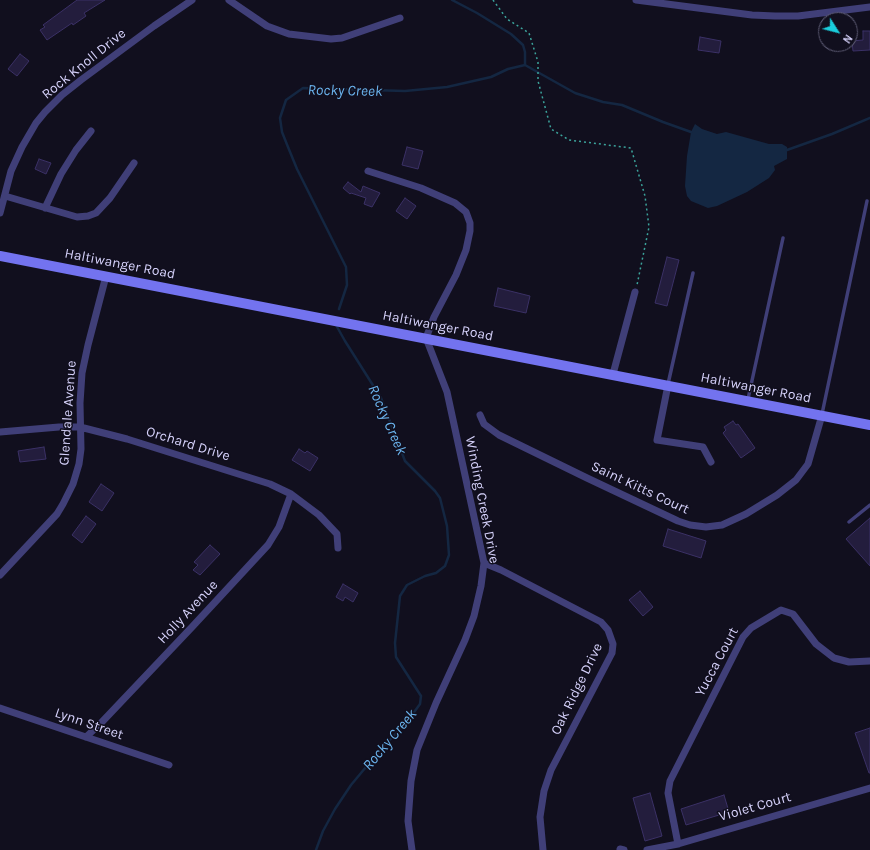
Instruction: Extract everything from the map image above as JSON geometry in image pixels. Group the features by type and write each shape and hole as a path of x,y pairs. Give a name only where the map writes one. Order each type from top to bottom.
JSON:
{"street":[{"name":"Rock Knoll Drive","path":"0,213 11,171 22,147 36,124 53,104 81,80 148,30 192,0"},
{"path":"229,0 267,26 282,32 330,39 342,38 400,18"},
{"path":"636,0 752,15 775,16 798,16 870,7"},
{"path":"45,208 61,174 76,150 91,131"},
{"path":"5,196 77,217 88,216 96,213 110,198 134,163"},
{"path":"368,171 421,188 455,203 466,212 470,223 466,250 456,275 434,317 426,338"},
{"name":"Haltiwanger Road","path":"0,256 322,317 345,323 870,425"},
{"name":"Glendale Avenue","path":"0,575 57,514 73,484 79,464 81,449 80,403 82,373 106,276"},
{"path":"613,374 636,292"},
{"name":"Winding Creek Drive","path":"412,850 408,821 411,781 418,750 426,726 459,654 471,622 481,586 484,563 447,392 426,338"},
{"path":"668,385 657,440 703,448 711,462"},
{"name":"Saint Kitts Court","path":"480,415 484,424 499,435 664,516 690,525 706,527 722,524 746,514 777,495 796,480 808,464 822,415"},
{"name":"Orchard Drive","path":"0,432 52,427 80,427 127,439 236,472 270,484 291,494 318,515 337,534 338,548"},
{"name":"Holly Avenue","path":"86,736 187,633 268,545 279,527 291,494"},
{"name":"Oak Ridge Drive","path":"484,563 521,580 601,622 608,630 613,644 612,653 551,770 544,791 540,817 543,850"},
{"name":"Yucca Court","path":"678,844 668,793 670,781 743,637 751,628 781,610 793,614 816,644 834,658 849,662 870,661"},
{"name":"Lynn Street","path":"0,708 169,765"},
{"name":"Violet Court","path":"647,850 678,844 870,788"}],"lane":[{"path":"822,415 867,201"},
{"path":"747,400 783,238"},
{"path":"668,385 694,273"},
{"path":"849,522 870,505"}],"path":[{"path":"493,0 507,19 529,33 538,62 538,80 551,130 569,140 632,148 645,196 649,227 636,292"}],"water":[{"path":"695,124 702,129 717,134 726,132 769,144 782,144 787,147 787,159 774,166 775,170 769,178 747,192 717,206 708,208 691,201 687,196 685,186 687,156 691,132"}],"building":[{"path":"77,0 105,0 84,13 86,16 73,25 72,23 47,40 40,30 45,27 43,25"},
{"path":"863,31 870,31 870,50 858,51 858,40 863,40"},
{"path":"700,37 721,41 719,53 698,50"},
{"path":"20,54 29,61 17,76 8,69"},
{"path":"407,147 423,151 418,169 402,165"},
{"path":"39,159 51,163 46,174 35,169"},
{"path":"348,182 361,192 363,186 380,193 372,207 364,204 366,198 351,193 350,194 343,188"},
{"path":"405,198 416,206 407,219 396,211"},
{"path":"667,257 679,260 667,306 655,303"},
{"path":"498,288 530,296 526,313 494,306"},
{"path":"733,421 736,425 738,424 755,448 741,458 723,433 726,430 724,427"},
{"path":"44,447 46,459 20,462 18,451"},
{"path":"299,449 305,453 307,451 318,458 310,471 292,460"},
{"path":"101,484 114,493 102,511 89,502"},
{"path":"86,516 96,524 82,543 72,535"},
{"path":"870,518 870,566 846,539"},
{"path":"668,529 706,541 701,558 663,546"},
{"path":"210,545 220,554 200,575 193,570 198,565 194,562"},
{"path":"343,584 358,593 353,602 345,597 343,601 336,597"},
{"path":"640,591 653,607 643,616 629,600"},
{"path":"870,728 870,773 869,773 855,733"},
{"path":"650,793 662,836 645,841 633,798"},
{"path":"724,795 729,812 686,825 681,809"}],"waterway":[{"name":"Rocky Creek","path":"452,0 477,13 511,34 523,45 525,52 525,65"},
{"path":"525,65 575,93 603,102 622,105 691,132"},
{"name":"Rocky Creek","path":"339,309 347,285 346,267 297,169 282,132 280,118 286,100 303,88 405,91 447,87 491,77 508,69 525,65"},
{"path":"787,150 832,134 870,118"},
{"name":"Rocky Creek","path":"316,850 323,831 351,785 381,749 407,722 420,704 421,696 396,657 395,643 400,596 407,585 425,576 436,573 445,566 449,555 447,526 440,498 405,461 381,398 336,325"}]}
